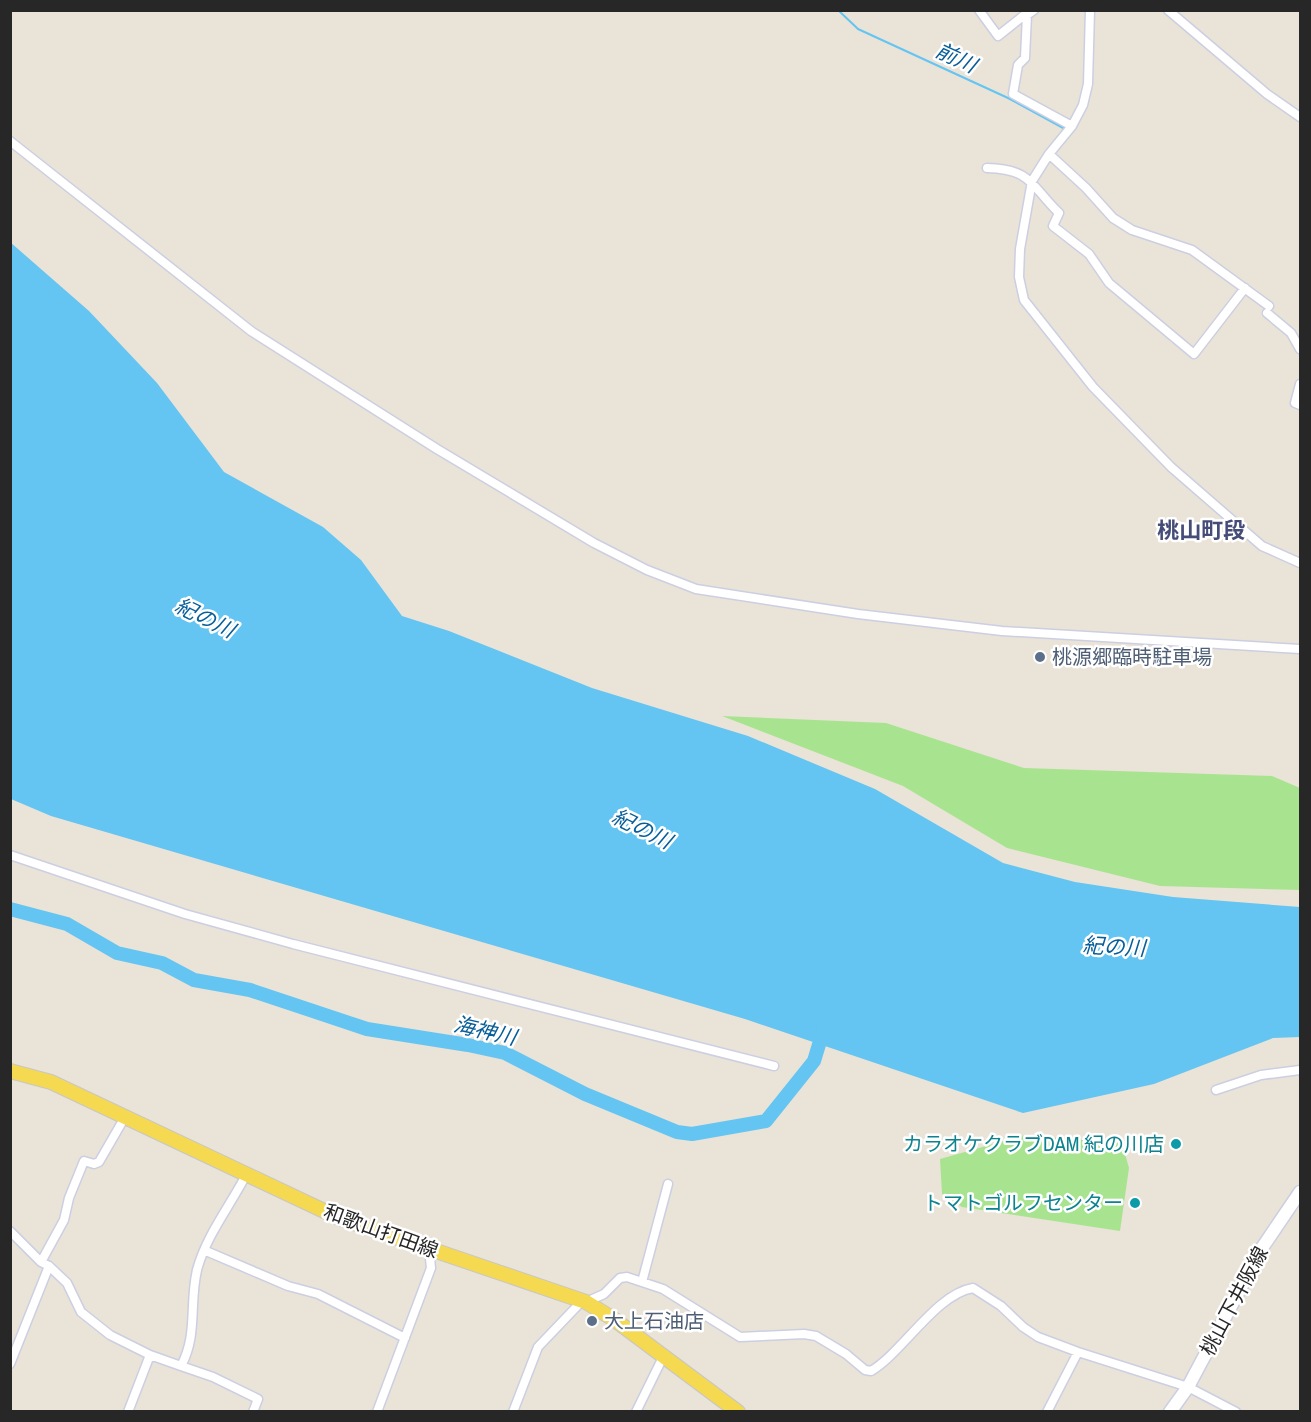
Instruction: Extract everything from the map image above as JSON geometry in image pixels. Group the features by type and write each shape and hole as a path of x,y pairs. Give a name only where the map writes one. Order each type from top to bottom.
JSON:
{"main road":[{"name":"和歌山打田線","path":"10,1071 51,1083 339,1218 584,1302 664,1355 738,1412"},
{"name":"桃山下井阪線","path":"1170,1412 1188,1387 1262,1248 1300,1192"}],"street":[{"path":"979,10 998,36 1029,12"},
{"path":"1090,10 1088,84 1083,105 1072,126 1049,154 1032,181 1020,249 1019,278 1024,300 1093,387 1171,467 1262,546 1300,563"},
{"path":"1168,10 1267,94 1300,117"},
{"path":"1029,12 1025,58 1018,65 1013,94 1072,126"},
{"path":"10,141 251,331 437,449 594,543 646,570 696,589 1002,631 1300,649"},
{"path":"1049,154 1086,188 1113,218 1132,230 1192,250 1245,288 1291,333 1300,349"},
{"path":"987,168 1010,168 1032,181 1059,213 1053,226 1089,254 1109,283 1194,354 1245,288"},
{"path":"1300,384 1295,403 1300,405"},
{"path":"10,855 185,914 292,944 774,1066"},
{"path":"1216,1090 1261,1075 1300,1070"},
{"path":"10,1364 84,1161 94,1164 99,1162 125,1117"},
{"path":"181,1366 192,1342 194,1287 198,1268 218,1222 246,1175"},
{"path":"642,1282 668,1184"},
{"path":"10,1231 67,1283 81,1312 110,1335 150,1355 213,1377 258,1399 254,1412"},
{"path":"377,1412 431,1268 429,1249"},
{"path":"206,1251 288,1286 318,1294 405,1338"},
{"path":"513,1412 538,1347 584,1302 604,1294 620,1278 627,1277 663,1289 740,1337 804,1334 816,1336 846,1354 865,1370 871,1371 946,1302 962,1290 973,1288 1001,1306 1023,1327 1038,1336 1078,1352 1188,1387 1236,1412"},
{"path":"1047,1412 1078,1352"},
{"path":"128,1412 150,1355"},
{"path":"636,1412 664,1355"}],"green space":[{"path":"722,716 886,723 1024,768 1272,776 1300,788 1300,890 1160,886 1007,848 903,786"},
{"path":"1025,1135 1122,1143 1129,1168 1120,1231 962,1207 942,1194 940,1159"}],"water":[{"name":"紀の川","path":"10,242 89,311 157,383 224,472 323,527 361,560 402,616 449,631 592,688 748,736 875,789 1003,863 1075,882 1173,897 1300,907 1300,1037 1273,1038 1154,1084 1023,1113 745,1019 51,816 11,799"}],"waterway":[{"name":"前川","path":"838,10 858,29 1008,98 1065,129"},
{"name":"海神川","path":"10,903 28,914"},
{"name":"海神川","path":"10,909 67,924 117,953 162,963 194,980 250,990 367,1029 505,1053 585,1094 677,1132 692,1134 766,1121 814,1061 824,1028"}],"place":[{"name":"桃源郷臨時駐車場","path":"1040,657"},
{"name":"カラオケクラブDAM 紀の川店","path":"1176,1144"},
{"name":"トマトゴルフセンター","path":"1135,1203"},
{"name":"大上石油店","path":"592,1321"}],"district":[{"name":"桃山町段","path":"1201,530"}]}
